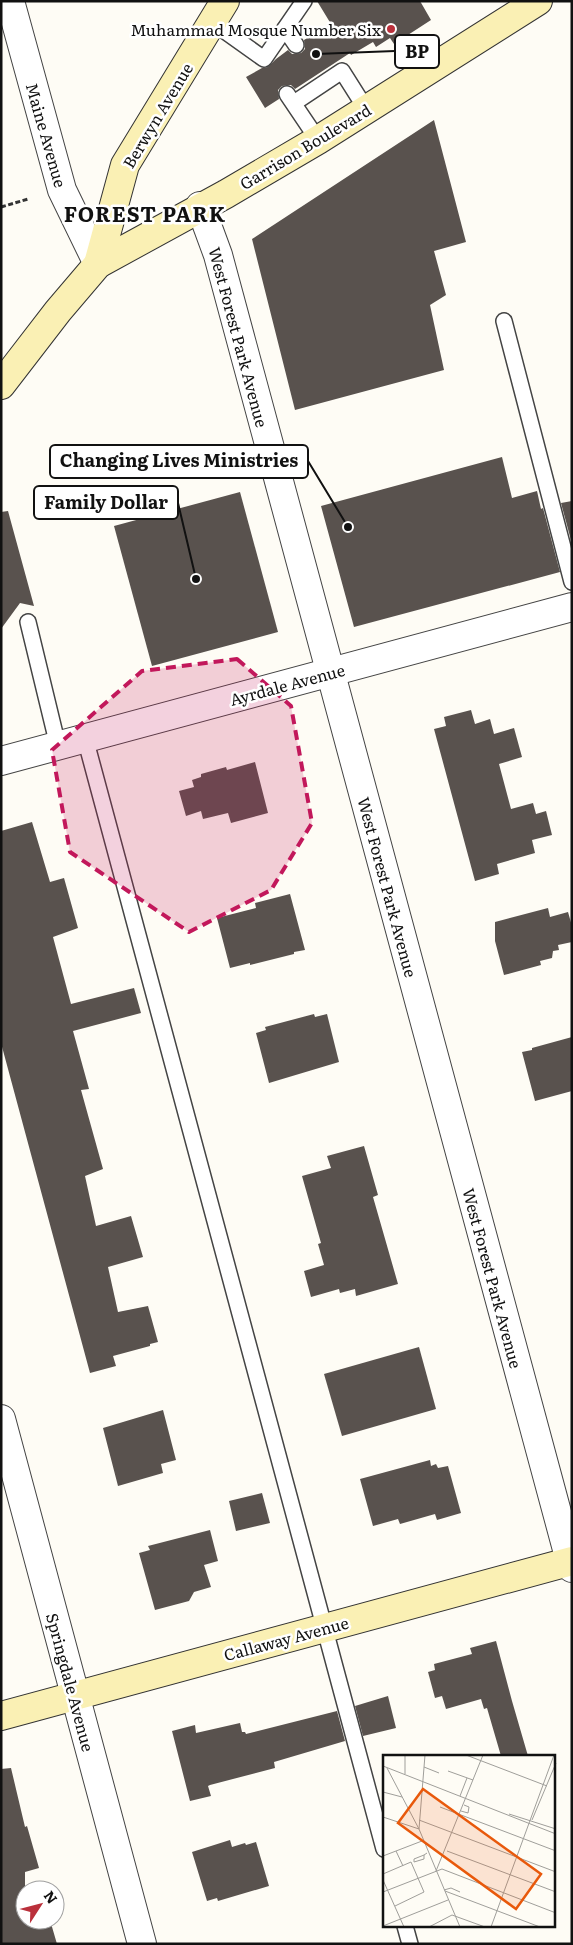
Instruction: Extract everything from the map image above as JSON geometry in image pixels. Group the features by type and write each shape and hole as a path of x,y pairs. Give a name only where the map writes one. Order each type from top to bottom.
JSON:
{"main road":[{"name":"Garrison Boulevard","path":"1,385 58,311 98,264 200,206 226,194 318,140 538,1"},
{"name":"Berwyn Avenue","path":"98,264 125,165 219,12"},
{"name":"Callaway Avenue","path":"1,1716 324,1628 571,1564"}],"street":[{"name":"Maine Avenue","path":"10,1 62,190 98,264"},
{"name":"West Forest Park Avenue","path":"200,206 218,255 571,1564"},
{"name":"Ayrdale Avenue","path":"1,761 572,608"},
{"name":"Springdale Avenue","path":"1,1419 142,1944"}],"lane":[{"path":"219,12 266,62 304,1"},
{"path":"285,29 296,45"},
{"path":"318,140 290,98 319,80 342,71 366,109"},
{"path":"504,321 572,582"},
{"path":"28,622 58,746"},
{"path":"85,738 383,1845"},
{"path":"406,1928 410,1944"}],"path":[{"path":"1,207 28,199"}],"highlighted area":[{"path":"237,659 291,706 312,823 271,890 189,932 70,852 52,750 142,671"}],"building":[{"path":"317,1 420,1 431,20 394,44 390,38 376,47 373,42 351,55 350,53 295,89 291,85 282,86 278,90 279,99 265,108 246,77 262,68 268,67 288,50 292,54 301,53 305,49 304,40 331,24"},
{"path":"434,120 466,242 434,251 446,295 430,305 444,370 295,410 252,239"},
{"path":"502,457 512,498 537,491 560,572 354,627 321,506"},
{"path":"240,492 278,632 152,666 114,526"},
{"path":"572,501 572,544 561,503"},
{"path":"8,511 34,606 20,603 1,629 1,512"},
{"path":"471,710 475,724 490,719 494,734 514,728 522,757 499,764 511,809 533,803 536,814 546,811 552,835 532,840 535,853 497,864 499,874 475,881 434,729 446,726 444,717"},
{"path":"255,762 268,813 231,823 228,813 203,819 201,811 186,816 179,791 194,787 192,780 201,777 201,774 226,767 227,770"},
{"path":"32,822 50,882 64,878 78,928 53,937 71,1004 134,988 141,1013 73,1031 89,1089 81,1090 103,1169 85,1176 96,1226 131,1216 143,1257 108,1267 118,1312 148,1306 158,1342 113,1356 116,1366 90,1373 1,1043 1,831"},
{"path":"290,894 305,950 250,965 250,963 230,968 217,918 256,908 255,903"},
{"path":"548,908 550,917 568,912 572,926 572,942 558,945 559,950 553,951 552,958 540,961 541,965 504,975 495,941 495,922"},
{"path":"314,1014 315,1017 327,1014 339,1062 269,1083 256,1033 266,1030 265,1027"},
{"path":"572,1037 572,1091 535,1101 522,1052"},
{"path":"364,1146 378,1195 373,1197 398,1284 356,1296 355,1289 340,1293 339,1289 311,1297 304,1271 324,1265 318,1244 321,1243 302,1176 331,1168 327,1156"},
{"path":"419,1347 436,1409 342,1436 324,1374"},
{"path":"163,1410 176,1460 161,1464 163,1473 118,1486 103,1428"},
{"path":"430,1460 431,1466 436,1464 438,1468 448,1466 461,1513 437,1520 435,1514 400,1524 398,1519 373,1526 360,1479"},
{"path":"262,1493 270,1523 236,1531 229,1501"},
{"path":"210,1530 218,1561 204,1565 211,1587 194,1592 189,1601 155,1610 139,1553 150,1550 148,1546"},
{"path":"496,1641 528,1755 501,1755 487,1708 484,1709 481,1699 446,1709 442,1696 435,1698 428,1672 435,1670 434,1664 472,1654 470,1648"},
{"path":"388,1696 396,1728 363,1736 355,1706"},
{"path":"337,1711 345,1741 274,1762 275,1768 210,1785 208,1786 211,1796 190,1801 172,1731 195,1725 196,1733 240,1723 242,1732 246,1734"},
{"path":"11,1768 25,1827 27,1826 39,1868 25,1872 25,1880 15,1880 15,1930 53,1930 57,1944 1,1944 1,1769"},
{"path":"230,1840 232,1847 256,1842 269,1886 218,1901 217,1898 207,1901 192,1852"}],"place":[{"name":"Muhammad Mosque Number Six","path":"391,29"},
{"name":"BP","path":"316,54"},
{"name":"Changing Lives Ministries","path":"348,527"},
{"name":"Family Dollar","path":"196,579"}],"district":[{"name":"FOREST PARK","path":"145,212"}]}
